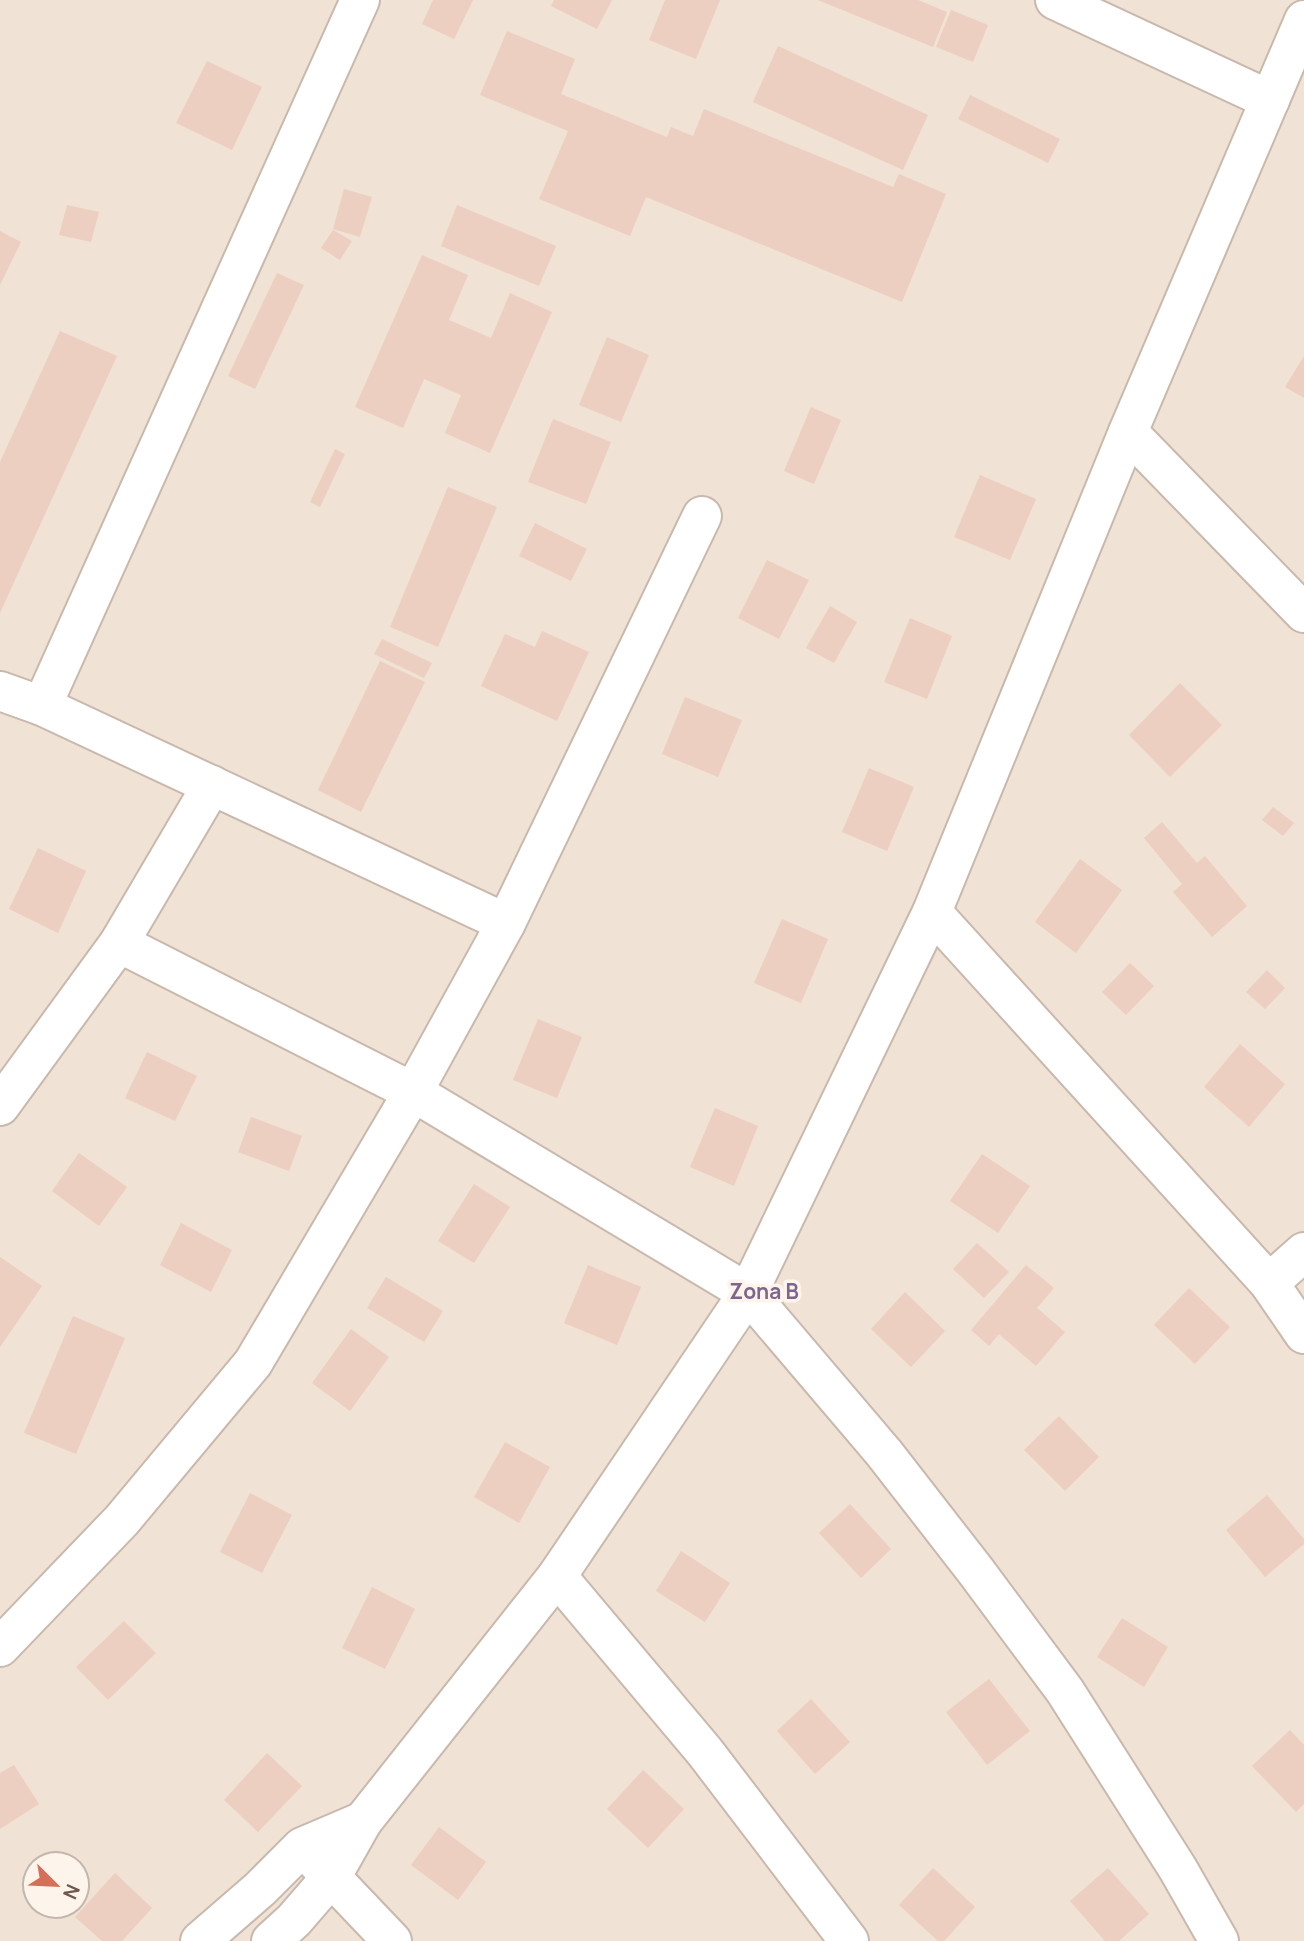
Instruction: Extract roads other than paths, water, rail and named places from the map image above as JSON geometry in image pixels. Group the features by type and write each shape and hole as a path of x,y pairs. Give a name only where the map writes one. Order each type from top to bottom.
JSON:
{"street":[{"path":"42,706 360,0"},
{"path":"1055,0 1270,100"},
{"path":"260,1889 293,1934 332,1876 363,1821 557,1576 748,1293 932,912 1128,432 1304,20"},
{"path":"1128,432 1304,613"},
{"path":"0,1647 122,1520 253,1363 413,1091 506,923 702,516"},
{"path":"0,691 42,706 506,923"},
{"path":"0,1106 119,943 212,785"},
{"path":"932,912 1269,1283 1304,1334"},
{"path":"119,943 413,1091 748,1293 884,1453 1065,1691 1178,1869 1219,1941"},
{"path":"1269,1283 1304,1252"},
{"path":"557,1576 705,1752 849,1941"},
{"path":"200,1941 260,1889 302,1847 363,1821"},
{"path":"302,1847 392,1941"}],"district":[{"name":"Zona B","path":"764,1292"}]}
